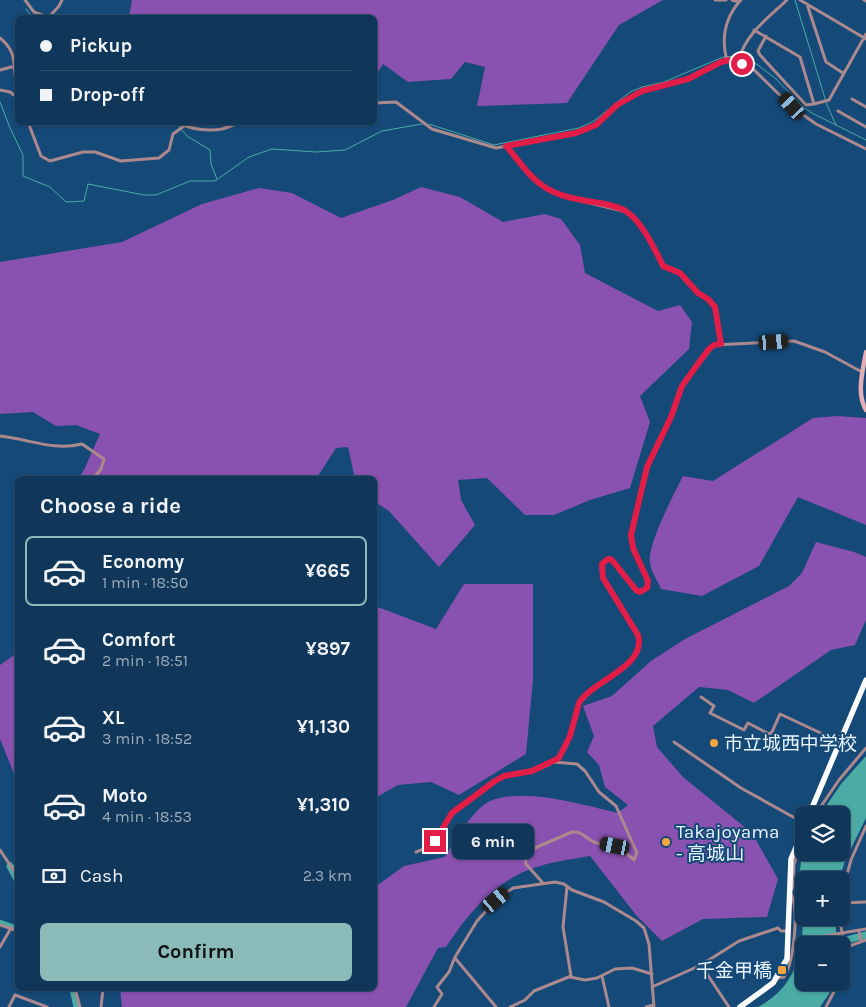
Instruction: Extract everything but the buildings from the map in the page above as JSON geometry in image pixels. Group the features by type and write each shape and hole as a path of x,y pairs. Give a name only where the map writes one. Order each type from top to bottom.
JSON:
{"highway":[{"path":"813,806 866,680"},
{"path":"740,1007 764,991 777,978 787,959 791,859 795,850"}],"street":[{"path":"25,0 34,12 43,15"},
{"path":"51,15 60,6 62,0"},
{"path":"715,0 726,0"},
{"path":"732,0 740,1"},
{"path":"738,62 741,52 754,30 787,0"},
{"path":"802,0 865,39"},
{"path":"727,61 724,32 728,16 740,1"},
{"path":"807,4 826,62 843,73"},
{"path":"754,30 800,57 814,104"},
{"path":"766,36 758,51 806,105 829,100 843,73 865,39 866,34"},
{"path":"0,38 14,54 15,59"},
{"path":"377,103 396,102 432,129 490,148 576,133 596,125 617,105 642,91 688,79 721,62 738,62 752,68 809,120 866,149"},
{"path":"0,70 15,64"},
{"path":"0,90 10,92 15,96"},
{"path":"852,99 866,107"},
{"path":"838,111 866,126"},
{"path":"29,125 41,156 50,161 83,152 95,152 121,161 159,158 169,150 173,134 184,126 212,130 224,129 234,125"},
{"path":"506,146 529,174 546,188 561,196 616,207 627,212 638,223 655,249 663,266 680,273 698,293 708,299 715,307 721,344"},
{"path":"416,852 429,847 452,813 495,781 504,776 532,771 553,762 564,751 583,696 621,670 637,653 640,644 638,635 603,578 602,564 608,559 612,560 636,590 640,592 647,588 648,581 633,548 631,535 647,467 671,417 682,386 708,350 714,345 721,344 794,341 825,352 863,372"},
{"path":"866,352 861,391 862,403 866,410"},
{"path":"0,436 57,447 68,448 82,444 104,459 101,469 95,476"},
{"path":"701,697 714,706 710,713 744,730 748,723 769,734 772,732 780,714 840,742"},
{"path":"674,742 741,788 795,818"},
{"path":"821,806 839,780 866,748"},
{"path":"542,882 526,864 525,857 537,847 572,832 578,832 595,842 624,850 634,860 637,853 616,806 599,792 585,771 578,764 553,762"},
{"path":"848,871 866,826"},
{"path":"0,850 15,872"},
{"path":"795,861 793,887 790,892 794,905 796,936"},
{"path":"434,1007 442,994 437,987 449,972 455,957 477,921 496,900 513,888 542,882 559,882 617,909 636,920 644,928 649,944 654,1006 646,1007"},
{"path":"567,887 563,927 570,977"},
{"path":"850,903 866,902"},
{"path":"0,925 15,930"},
{"path":"840,926 841,935"},
{"path":"0,947 11,928"},
{"path":"652,987 701,965 739,940 778,928 781,931 789,931"},
{"path":"834,936 866,929"},
{"path":"859,930 861,941"},
{"path":"850,945 866,940"},
{"path":"777,978 784,977 788,971 795,945"},
{"path":"455,957 496,1007"},
{"path":"701,965 729,1007"},
{"path":"510,1007 525,1000 541,987 570,977 585,980 602,976 609,970 632,968 652,974"},
{"path":"602,976 609,1007"},
{"path":"76,991 80,1007"},
{"path":"101,1007 102,991"},
{"path":"826,1007 834,991"},
{"path":"9,1007 15,995 47,1007"}],"shaded area":[{"path":"132,0 663,0 619,25 567,103 477,106 485,67 465,62 451,79 408,82 383,64 377,74 377,15 129,15"},
{"path":"421,187 460,197 503,222 545,214 561,219 580,245 585,273 658,311 680,305 692,322 689,349 640,396 650,422 630,488 590,500 554,515 525,515 487,478 458,480 461,500 475,525 439,567 389,511 377,503 377,476 354,476 348,447 336,448 318,476 80,476 100,434 76,425 56,426 33,412 0,414 0,262 122,242 202,204 259,188 292,193 341,218 393,200"},
{"path":"837,416 866,418 866,525 798,497 759,566 702,596 661,589 653,573 650,555 662,520 683,476 713,481 813,418"},
{"path":"816,542 866,557 866,620 855,645 831,650 754,703 728,690 699,687 653,726 657,747 683,777 752,833 778,879 767,917 703,919 662,941 636,915 590,856 558,861 525,871 498,887 475,909 446,947 438,948 406,1007 122,1007 120,991 377,991 377,886 404,866 445,857 471,818 490,801 504,797 536,797 571,802 618,813 628,805 605,787 599,765 587,752 594,736 583,706 612,696 651,661 685,639 789,586 802,573"},
{"path":"464,584 533,584 533,679 526,754 459,795 431,782 398,785 377,797 377,607 436,629"},
{"path":"15,654 15,776 0,739 0,665"},
{"path":"866,756 866,818 850,851 850,806 826,806 841,784"},
{"path":"845,861 842,871 800,871 801,862"},
{"path":"802,926 836,926 836,936 802,936"},
{"path":"795,966 795,991 830,991 820,1007 758,1007 772,998 791,975"}],"waterway":[{"path":"795,0 827,105 836,125"},
{"path":"26,9 31,15"},
{"path":"429,124 494,145 579,128 594,121 630,92 664,82 723,57 738,56"},
{"path":"742,57 758,65 776,79 802,106 812,113 866,140"},
{"path":"0,102 23,155 23,176 50,187 66,202 84,201 88,184 144,195 156,195 190,181 215,181 249,157 272,149 316,152 345,150 382,131 422,124"},
{"path":"178,125 187,136 210,150 211,164 217,179"},
{"path":"10,866 15,875"},
{"path":"0,922 15,927"},
{"path":"850,939 866,935"},
{"path":"73,991 77,1007"}],"place":[{"name":"市立城西中学校","path":"714,743"},
{"name":"Takajoyama - 高城山","path":"666,842"},
{"name":"千金甲橋","path":"782,970"}],"route":[{"path":"435,841 452,813 495,781 514,773 532,771 559,758 564,751 577,707 583,696 621,670 637,653 640,644 638,635 603,578 601,573 602,564 608,559 612,560 622,570 636,590 640,592 647,588 648,581 633,548 631,535 647,467 671,417 682,386 708,350 714,345 721,344 715,307 708,299 698,293 677,270 663,266 655,249 638,223 627,212 616,207 561,196 546,188 529,174 506,146 576,133 596,125 606,118 617,105 642,91 688,79 721,62 730,60 742,64"}]}
